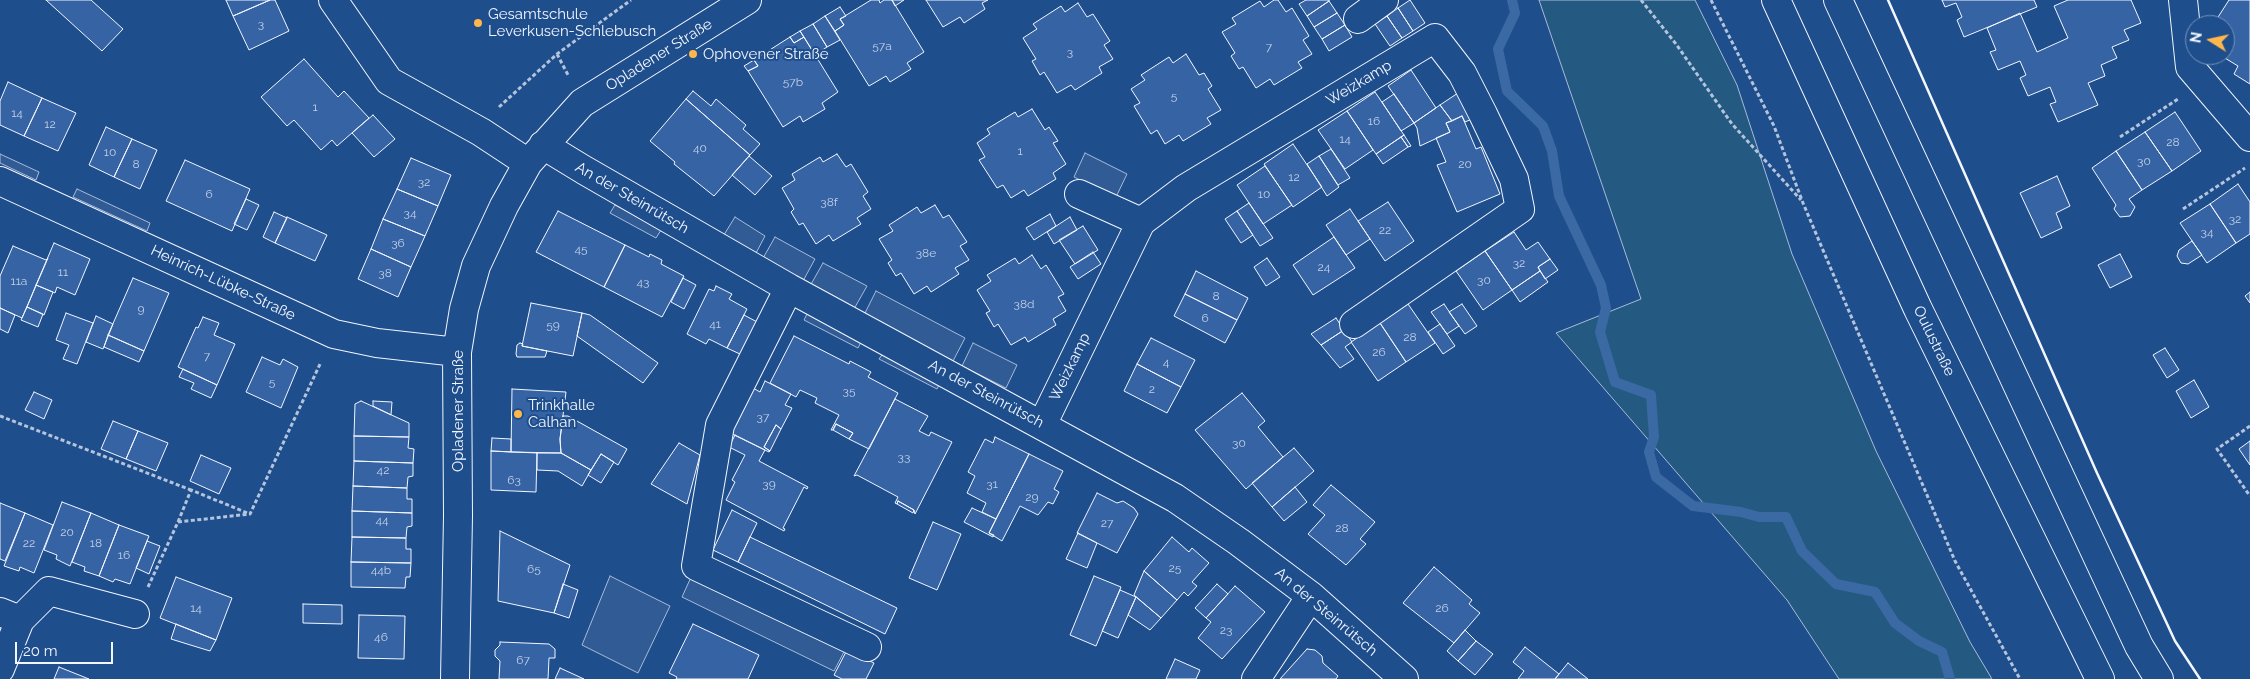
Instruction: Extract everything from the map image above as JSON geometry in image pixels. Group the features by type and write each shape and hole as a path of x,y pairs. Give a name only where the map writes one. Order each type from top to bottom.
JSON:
{"street":[{"path":"333,0 389,81 481,132 536,154"},
{"name":"Opladener Straße","path":"455,679 458,516 457,352 464,309 476,266 504,206 536,154 582,103 747,0"},
{"path":"1358,19 1384,0"},
{"name":"Oulustraße","path":"1776,0 1918,309 2100,679"},
{"path":"1838,0 2139,646 2159,679"},
{"path":"2183,0 2190,67 2250,137"},
{"name":"Weizkamp","path":"1042,424 1141,222 1186,188 1435,38 1462,74 1479,106 1514,179 1520,210 1354,324"},
{"name":"An der Steinrütsch","path":"536,154 790,288 1175,498 1239,542 1311,596 1404,679"},
{"name":"Heinrich-Lübke-Straße","path":"0,181 334,334 378,343 457,352"},
{"path":"1079,194 1141,222"},
{"path":"790,288 720,425 696,566 867,647"},
{"path":"0,669 10,616 49,591 135,614"},
{"path":"1256,679 1311,596"}],"path":[{"path":"481,132 500,105 556,54 631,0"},
{"path":"1641,0 1676,44 1732,124 1803,203"},
{"path":"1711,0 1774,126 1803,203 1955,561 2020,679"},
{"path":"2120,137 2204,83"},
{"path":"2183,209 2250,164"},
{"path":"250,514 334,334"},
{"path":"0,416 250,514"},
{"path":"2250,426 2217,449 2250,496"},
{"path":"135,614 191,490"},
{"path":"178,522 250,514"}],"shaded area":[{"path":"1539,0 1695,0 1737,85 1792,254 1876,451 1970,642 1992,679 1839,679 1787,600 1556,333 1641,299"},
{"path":"1085,153 1127,174 1116,197 1074,177"},
{"path":"0,154 39,172 36,180 0,163"},
{"path":"77,189 150,223 147,231 73,197"},
{"path":"615,205 661,230 656,238 610,213"},
{"path":"735,217 765,236 755,255 722,238"},
{"path":"775,237 815,259 803,281 762,260"},
{"path":"823,263 867,286 854,309 810,286"},
{"path":"876,291 965,338 953,361 864,315"},
{"path":"808,312 862,340 858,348 804,320"},
{"path":"973,343 1017,365 1006,388 962,366"},
{"path":"884,352 941,381 937,389 879,359"},
{"path":"692,575 846,648 834,671 682,597"},
{"path":"610,576 670,606 638,673 582,645"}],"building":[{"path":"46,0 91,0 123,29 102,51"},
{"path":"226,0 270,0 233,16"},
{"path":"270,0 275,0 289,31 249,50 233,16"},
{"path":"871,0 879,0 880,3 884,0 892,0 924,52 907,63 911,69 890,82 886,76 869,86 835,31 844,25 840,19"},
{"path":"892,0 904,0 895,6"},
{"path":"926,0 988,0 982,3 985,9 964,23 960,17 943,27"},
{"path":"1274,0 1278,0 1286,12 1292,8 1309,36 1303,40 1312,54 1298,62 1302,68 1274,85 1270,79 1256,88 1243,67 1239,69 1231,56 1235,53 1222,32 1236,24 1232,18 1260,1 1264,7"},
{"path":"1306,0 1329,1 1307,16 1299,4"},
{"path":"1410,0 1425,23 1413,31 1398,8"},
{"path":"1942,0 2034,0 2037,7 1964,37 1957,20 1962,17 1956,3 1945,7"},
{"path":"2068,0 2131,0 2141,23 2124,30 2129,40 2112,47 2117,58 2101,65 2105,76 2088,83 2098,105 2058,122 2050,104 2056,102 2050,87 2028,96 2020,78 2026,75 2020,61 1998,70 1990,52 1996,50 1987,28 2020,13 2037,52 2068,38 2054,6"},
{"path":"2229,0 2250,0 2250,84 2234,74 2238,66 2235,64 2235,15 2219,15"},
{"path":"1329,1 1337,13 1314,27 1307,16"},
{"path":"1078,3 1087,17 1093,14 1110,41 1104,45 1113,59 1099,67 1102,73 1075,90 1071,85 1057,93 1044,72 1040,75 1032,61 1036,59 1023,38 1037,29 1033,24 1061,6 1065,12"},
{"path":"840,7 846,16 840,19 844,25 835,31 825,16"},
{"path":"1398,8 1413,31 1402,38 1387,16"},
{"path":"1337,13 1345,25 1322,39 1314,27"},
{"path":"825,16 840,40 827,47 813,24"},
{"path":"1387,16 1402,38 1390,46 1375,24"},
{"path":"813,24 827,47 815,55 800,31"},
{"path":"1345,25 1352,37 1329,51 1322,39"},
{"path":"800,31 804,37 794,43 790,37"},
{"path":"790,37 794,43 804,37 838,92 822,103 825,109 803,122 800,116 783,127 748,71 758,66 754,60"},
{"path":"1186,54 1199,75 1204,73 1212,86 1208,89 1221,110 1207,118 1211,124 1183,141 1179,135 1165,144 1157,130 1151,134 1134,106 1140,103 1131,89 1145,80 1141,75 1169,57 1173,63"},
{"path":"304,59 338,97 344,91 369,118 337,146 332,140 321,150 294,120 287,126 261,97"},
{"path":"754,60 758,66 748,71 744,66"},
{"path":"1411,70 1436,108 1414,123 1388,86"},
{"path":"8,82 42,98 24,136 0,125 0,101"},
{"path":"693,91 711,106 716,99 746,125 743,129 760,144 750,155 686,99"},
{"path":"1375,92 1404,135 1376,154 1347,111"},
{"path":"1458,93 1472,119 1465,122 1462,116 1452,121 1440,105"},
{"path":"1394,94 1414,123 1401,131 1382,102"},
{"path":"42,98 76,113 58,151 24,136"},
{"path":"686,99 750,155 714,196 674,164 675,162 650,141"},
{"path":"1440,105 1452,121 1446,123 1450,132 1420,146 1417,128 1414,123"},
{"path":"1032,109 1045,130 1049,127 1058,141 1053,143 1066,164 1053,173 1056,179 1028,196 1024,190 1011,198 1003,185 997,188 979,160 985,157 977,143 990,134 987,129 1015,112 1018,117"},
{"path":"1347,111 1373,150 1345,169 1318,130"},
{"path":"2175,112 2201,151 2172,171 2145,132"},
{"path":"373,115 395,139 374,157 352,133"},
{"path":"1462,116 1476,149 1481,147 1500,194 1457,212 1437,165 1446,162 1436,138 1450,132 1446,123"},
{"path":"106,127 132,139 114,177 89,165"},
{"path":"2145,132 2172,171 2142,190 2116,151"},
{"path":"1404,135 1411,146 1408,147 1401,137"},
{"path":"1401,137 1408,147 1383,164 1376,154"},
{"path":"132,139 157,150 140,189 114,177"},
{"path":"1293,144 1322,187 1293,207 1264,164"},
{"path":"1331,149 1350,178 1338,185 1319,156"},
{"path":"2116,151 2142,190 2129,199 2135,207 2130,216 2120,217 2114,209 2116,205 2092,168"},
{"path":"837,154 846,167 851,164 868,192 863,196 871,209 857,218 861,224 833,241 829,235 816,244 803,223 799,225 791,212 794,209 782,188 795,180 792,174 820,157 823,162"},
{"path":"749,156 772,176 755,195 732,175"},
{"path":"1319,156 1339,187 1327,196 1307,164"},
{"path":"411,158 451,175 438,206 397,189"},
{"path":"185,160 250,189 232,231 166,201"},
{"path":"1265,166 1292,205 1263,224 1237,185"},
{"path":"2057,176 2070,206 2056,213 2062,228 2041,238 2020,193"},
{"path":"2238,184 2250,202 2250,234 2236,243 2210,204"},
{"path":"397,189 438,206 425,236 383,219"},
{"path":"246,199 259,205 247,230 234,224"},
{"path":"1388,202 1414,241 1385,261 1358,221"},
{"path":"1249,203 1273,238 1260,246 1237,211"},
{"path":"2210,204 2236,243 2207,263 2180,223"},
{"path":"935,205 943,218 949,215 967,242 960,246 969,260 955,268 959,274 931,292 927,286 914,294 901,273 896,276 888,263 892,260 879,239 893,231 889,225 917,207 921,213"},
{"path":"1350,209 1370,239 1346,255 1326,225"},
{"path":"558,211 625,245 604,287 536,252"},
{"path":"1237,211 1253,235 1241,243 1225,219"},
{"path":"274,212 287,218 275,243 263,237"},
{"path":"1050,214 1056,226 1034,240 1026,228"},
{"path":"287,217 327,235 315,261 275,243"},
{"path":"1070,217 1077,230 1054,244 1047,232"},
{"path":"383,219 425,236 411,267 371,249"},
{"path":"1083,226 1098,250 1075,264 1059,240"},
{"path":"1514,232 1526,250 1538,242 1550,259 1538,267 1540,271 1512,290 1485,251"},
{"path":"1334,237 1355,268 1313,295 1293,265"},
{"path":"2192,241 2202,255 2188,264 2181,263 2177,256 2179,250"},
{"path":"54,243 90,259 75,295 57,287 55,293 36,285"},
{"path":"625,245 649,257 650,254 662,260 661,264 684,276 662,317 604,287"},
{"path":"13,246 46,260 48,258 22,318 0,308 0,276"},
{"path":"371,249 411,267 398,297 358,279"},
{"path":"1485,251 1512,290 1483,310 1456,271"},
{"path":"1093,252 1101,264 1078,279 1070,267"},
{"path":"2120,254 2132,277 2110,288 2098,265"},
{"path":"1032,255 1041,269 1046,265 1064,294 1058,297 1066,311 1053,319 1056,325 1028,342 1025,337 1011,345 998,324 994,327 986,313 990,311 977,290 991,281 987,275 1015,258 1019,264"},
{"path":"1267,258 1280,277 1266,286 1254,267"},
{"path":"1550,259 1558,270 1545,279 1538,267"},
{"path":"1196,271 1248,298 1237,320 1185,294"},
{"path":"1540,271 1548,282 1520,302 1512,290"},
{"path":"133,278 169,293 144,351 108,335"},
{"path":"683,278 696,285 684,309 671,302"},
{"path":"36,285 53,292 44,315 27,307"},
{"path":"716,286 732,294 729,299 747,309 727,348 709,339 706,344 687,334 709,289 714,291"},
{"path":"2250,292 2250,303 2245,296"},
{"path":"1185,294 1237,320 1225,343 1174,316"},
{"path":"531,303 582,313 573,356 522,346"},
{"path":"1408,304 1435,343 1406,362 1380,323"},
{"path":"1444,304 1459,326 1447,334 1431,312"},
{"path":"1462,304 1477,326 1465,334 1449,312"},
{"path":"27,307 43,314 38,327 21,320"},
{"path":"0,308 15,315 8,333 0,329"},
{"path":"66,313 93,323 77,364 63,359 69,345 56,340"},
{"path":"582,313 590,315 658,363 643,383 577,336"},
{"path":"744,315 759,323 742,355 727,348"},
{"path":"96,316 113,324 103,349 86,342"},
{"path":"203,317 219,323 214,335 235,344 217,385 178,367 196,327 198,328"},
{"path":"1336,318 1344,330 1321,345 1311,334"},
{"path":"1380,323 1406,362 1378,381 1351,342"},
{"path":"1440,324 1455,346 1443,354 1428,332"},
{"path":"1344,330 1352,342 1345,347 1354,359 1340,368 1321,345"},
{"path":"108,335 144,351 139,362 104,347"},
{"path":"794,336 849,364 850,361 871,372 868,377 898,393 869,449 849,439 853,433 836,424 833,430 831,430 839,415 815,403 817,398 800,390 796,397 770,383"},
{"path":"1151,338 1195,360 1181,387 1137,364"},
{"path":"523,344 522,346 547,351 545,357 517,357 517,345"},
{"path":"2165,348 2179,370 2167,378 2153,355"},
{"path":"262,357 280,365 283,359 298,367 281,408 246,392"},
{"path":"1137,364 1181,387 1167,413 1124,391"},
{"path":"183,369 217,385 211,398 191,389 194,383 179,377"},
{"path":"2194,380 2209,407 2191,418 2176,391"},
{"path":"765,381 791,394 785,405 792,408 781,429 776,425 764,447 769,452 730,433 753,388 760,392"},
{"path":"512,389 566,392 560,439 561,453 511,452"},
{"path":"34,392 52,400 44,419 25,410"},
{"path":"1242,393 1265,421 1258,427 1283,457 1246,489 1195,430"},
{"path":"895,399 928,416 919,431 929,436 931,432 952,442 915,514 914,510 898,501 897,504 895,503 898,497 857,475 854,476"},
{"path":"361,401 409,423 409,437 354,436 355,404"},
{"path":"373,401 392,402 391,415 373,406"},
{"path":"563,416 568,416 627,449 618,465 601,454 591,470 561,453 560,439"},
{"path":"113,421 138,431 126,459 101,449"},
{"path":"836,424 853,433 849,439 833,430"},
{"path":"776,425 781,429 770,451 764,447"},
{"path":"138,431 168,443 156,471 126,459"},
{"path":"735,435 765,450 759,461 808,487 807,489 804,487 783,528 785,529 784,531 726,500 735,482 732,480 745,455 729,447"},
{"path":"354,436 409,437 408,448 414,449 413,463 354,461"},
{"path":"995,437 1029,454 996,519 982,512 986,503 967,493 975,476 968,472 985,439 993,443"},
{"path":"492,438 511,439 511,452 491,451"},
{"path":"2250,441 2250,465 2239,449"},
{"path":"679,443 700,455 687,504 651,484"},
{"path":"1294,448 1314,471 1272,507 1252,483"},
{"path":"491,451 537,453 536,492 491,490"},
{"path":"537,453 561,453 591,470 582,486 558,471 537,470"},
{"path":"601,454 614,462 601,483 588,475"},
{"path":"1029,454 1063,471 1054,489 1059,492 1053,504 1048,502 1038,515 1020,506 1002,541 989,533"},
{"path":"201,455 231,468 219,494 190,481"},
{"path":"354,461 413,463 413,476 408,477 407,488 353,486"},
{"path":"1331,485 1375,522 1360,539 1366,544 1346,565 1308,534 1325,515 1313,505"},
{"path":"353,486 407,488 407,499 412,499 412,513 352,511"},
{"path":"1295,487 1307,502 1284,521 1272,507"},
{"path":"1097,493 1117,503 1123,501 1134,508 1138,514 1117,553 1077,533"},
{"path":"898,501 914,510 913,513 897,504"},
{"path":"62,502 91,513 70,566 56,559 57,555 44,550"},
{"path":"0,503 25,513 5,561 0,559"},
{"path":"972,508 996,519 989,533 994,535 993,537 964,522"},
{"path":"732,510 757,523 738,562 713,550"},
{"path":"352,511 412,513 412,526 407,527 406,538 352,537"},
{"path":"25,513 53,525 34,573 20,567 19,571 4,566"},
{"path":"91,513 119,525 99,576 84,571 85,567 72,562"},
{"path":"933,522 961,534 937,590 909,578"},
{"path":"119,525 149,536 130,584 115,579 113,582 99,576"},
{"path":"500,531 570,565 554,613 498,601"},
{"path":"1078,533 1097,543 1087,568 1066,559"},
{"path":"352,537 406,538 406,549 411,549 411,563 351,562"},
{"path":"750,537 897,608 885,634 738,562"},
{"path":"1172,537 1189,552 1192,548 1209,563 1192,582 1197,586 1188,596 1184,592 1177,600 1144,571"},
{"path":"147,541 160,546 149,574 136,568"},
{"path":"351,562 411,563 410,577 406,577 405,588 351,587"},
{"path":"1434,567 1472,600 1469,604 1480,613 1454,643 1403,603"},
{"path":"1144,571 1177,600 1161,618 1134,595"},
{"path":"1094,576 1121,587 1096,646 1070,635"},
{"path":"176,577 232,598 216,640 160,618"},
{"path":"563,584 578,590 569,618 554,613"},
{"path":"1217,584 1228,594 1206,618 1195,608"},
{"path":"1235,586 1265,612 1222,659 1198,638 1211,622 1206,618"},
{"path":"1120,590 1136,597 1118,638 1102,631"},
{"path":"1136,597 1161,618 1150,630 1128,615"},
{"path":"303,604 342,605 342,624 303,623"},
{"path":"359,615 405,616 404,659 358,658"},
{"path":"176,624 216,640 210,651 171,639"},
{"path":"693,624 759,655 748,679 676,679 677,677 669,673"},
{"path":"1465,630 1476,641 1458,661 1447,651"},
{"path":"1476,641 1493,654 1475,675 1458,661"},
{"path":"500,642 549,644 555,649 555,658 549,658 548,679 499,679 500,661 495,656 495,650 500,645"},
{"path":"1525,647 1559,674 1555,679 1518,679 1524,671 1513,662"},
{"path":"1307,649 1315,650 1322,656 1323,663 1338,676 1336,679 1280,679"},
{"path":"847,650 874,663 866,679 842,679 834,675"},
{"path":"1175,659 1200,670 1196,679 1166,679"},
{"path":"1568,663 1588,679 1555,679"},
{"path":"59,667 89,679 54,679"},
{"path":"560,668 584,679 555,679"}],"waterway":[{"path":"1512,0 1515,13 1498,49 1507,91 1543,126 1552,151 1559,196 1601,285 1606,308 1600,332 1615,382 1651,395 1654,437 1649,452 1656,477 1693,506 1741,512 1759,517 1786,517 1802,551 1836,584 1875,592 1895,623 1919,641 1942,652 1950,679"}],"wall":[{"path":"1888,0 2097,473 2175,641 2200,679"}],"place":[{"name":"Gesamtschule Leverkusen-Schlebusch","path":"478,23"},
{"name":"Ophovener Straße","path":"693,54"},
{"name":"Trinkhalle Calhan","path":"518,414"}]}
